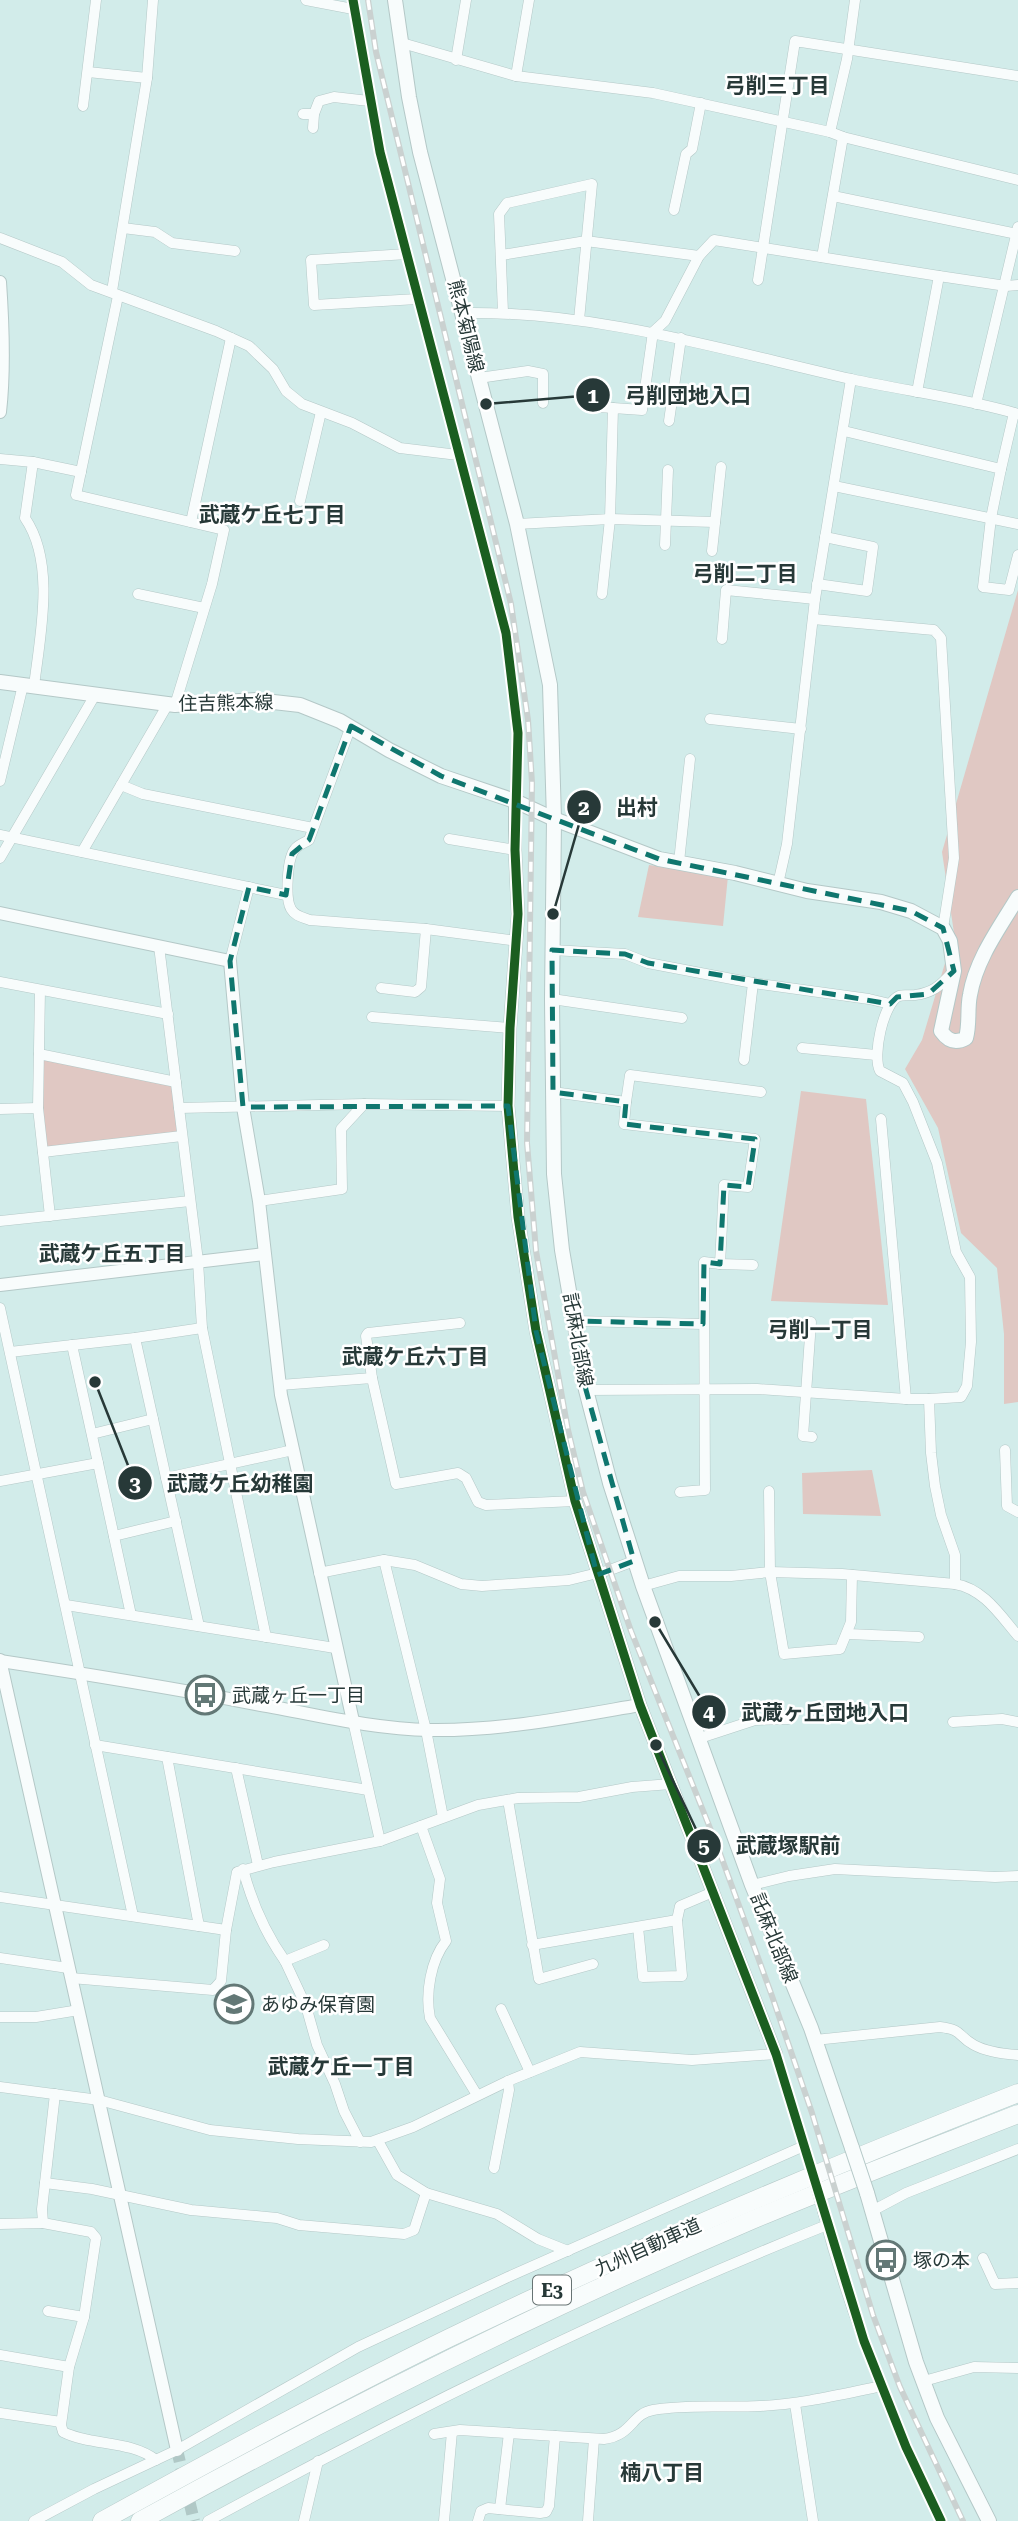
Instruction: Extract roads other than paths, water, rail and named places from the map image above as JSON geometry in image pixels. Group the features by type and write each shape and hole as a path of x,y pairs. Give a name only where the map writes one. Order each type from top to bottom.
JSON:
{"highway":[{"name":"九州自動車道","path":"103,2521 328,2400 531,2299 746,2202 1018,2093"},
{"name":"九州自動車道","path":"140,2521 333,2418 526,2322 751,2221 1018,2114"}],"main road":[{"name":"熊本菊陽線","path":"395,0 420,152 517,524 550,685 554,819"},
{"name":"住吉熊本線","path":"0,681 171,704 278,701 321,712 351,726 415,764 515,801 554,819"},
{"path":"554,819 659,859 807,891 898,906 929,919 943,929 950,941 954,971 941,1031 945,1037 959,1042 966,1038 968,1031 970,993 975,976 1018,897"},
{"name":"託麻北部線","path":"554,819 554,1174 562,1250 586,1390 634,1561 752,1885 815,2040 867,2193 937,2418 989,2521"},
{"name":"託麻北部線","path":"974,2492 1001,2521"}],"street":[{"path":"83,106 96,0"},
{"path":"82,852 171,704 204,608 224,530 76,495 115,294 147,78 153,0"},
{"path":"306,0 353,4 380,152 506,633 518,733 514,850 518,914 510,1028 509,1106 518,1217 536,1331 575,1501 640,1704 776,2054 864,2341 906,2447 941,2521"},
{"path":"456,60 467,0"},
{"path":"516,76 529,0"},
{"path":"830,132 849,48 855,0"},
{"path":"758,280 795,41 1018,76"},
{"path":"402,43 516,76 653,93 781,120 1018,180"},
{"path":"88,72 147,78"},
{"path":"313,128 309,114 319,102 334,97 369,101"},
{"path":"674,210 686,154 692,149 701,103"},
{"path":"822,257 843,137"},
{"path":"503,312 499,214 507,203 592,184 579,320"},
{"path":"833,196 1017,231 976,404"},
{"path":"123,228 155,232 172,243 235,251"},
{"path":"0,238 62,262 91,285 248,346 273,369 286,391 302,404 352,424 400,448 458,454"},
{"path":"586,406 642,410 653,332 665,321 699,256 714,240 1006,286 1018,285"},
{"path":"502,256 586,241 699,256"},
{"path":"407,254 311,260 314,305 417,299"},
{"path":"917,392 939,276"},
{"path":"0,282 0,412"},
{"path":"463,313 503,312 579,320 653,332 851,379 1016,413 991,518 983,587 1009,590 1018,555"},
{"path":"191,522 231,338"},
{"path":"669,421 681,338"},
{"path":"479,378 528,371 543,373 543,403"},
{"path":"778,884 787,845 817,584 851,379"},
{"path":"602,594 610,519 613,408"},
{"path":"300,501 321,412"},
{"path":"844,431 1001,469"},
{"path":"0,459 33,462 81,472"},
{"path":"0,781 28,686 43,619 44,586 36,534 26,518 33,462"},
{"path":"712,551 721,467"},
{"path":"665,544 668,470"},
{"path":"834,486 1018,524"},
{"path":"517,524 610,519 715,522"},
{"path":"817,584 867,591 873,547 825,537"},
{"path":"722,639 726,590 815,599"},
{"path":"138,594 204,608"},
{"path":"813,619 934,630 941,638 954,858 943,929"},
{"path":"0,858 95,695"},
{"path":"710,719 801,729"},
{"path":"351,726 309,840 292,854 286,895 290,908 296,915 310,920 426,929 517,941"},
{"path":"679,862 690,759"},
{"path":"121,785 143,794 313,828"},
{"path":"0,835 286,895"},
{"path":"449,839 514,850"},
{"path":"249,887 230,961 243,1107 258,1201 280,1385 335,1648 380,1842"},
{"path":"0,913 230,961"},
{"path":"381,988 415,992 421,987 426,929"},
{"path":"159,946 198,1261 202,1328 266,1637"},
{"path":"552,950 625,954 648,963 753,983 890,1004"},
{"path":"586,1390 703,1388 806,1391 906,1399 961,1397 967,1386 971,1342 970,1277 956,1252 937,1163 913,1102 903,1083 880,1071 876,1065 876,1055 890,1004 897,997 928,994 954,971"},
{"path":"0,982 167,1014"},
{"path":"744,1060 753,983"},
{"path":"40,990 38,1108 50,1216"},
{"path":"552,999 682,1018"},
{"path":"372,1017 510,1028"},
{"path":"802,1048 876,1055"},
{"path":"39,1054 176,1082"},
{"path":"720,1264 724,1185 748,1186 755,1139 624,1124 630,1075 761,1092"},
{"path":"553,1092 626,1102"},
{"path":"179,1108 364,1104 509,1106"},
{"path":"258,1201 342,1189 341,1129 364,1104"},
{"path":"0,1108 38,1108"},
{"path":"881,1119 906,1399"},
{"path":"43,1152 182,1136"},
{"path":"0,1221 190,1200"},
{"path":"0,1285 264,1254"},
{"path":"680,1492 705,1490 704,1262 753,1265"},
{"path":"0,1308 133,1916"},
{"path":"575,1321 703,1324"},
{"path":"811,1322 803,1436 812,1437"},
{"path":"460,1323 368,1333 366,1336 372,1378 396,1484 458,1474 466,1478 478,1502 486,1505 575,1501"},
{"path":"10,1352 202,1328"},
{"path":"135,1338 199,1626"},
{"path":"72,1345 131,1615"},
{"path":"280,1385 372,1378"},
{"path":"929,1399 935,1486 941,1515 956,1555 955,1584"},
{"path":"92,1434 153,1419"},
{"path":"166,1478 293,1450"},
{"path":"1005,1450 1007,1506 1018,1512"},
{"path":"0,1481 98,1463"},
{"path":"769,1491 770,1572 784,1654 841,1649 851,1622 852,1575"},
{"path":"114,1536 176,1521"},
{"path":"319,1573 384,1560 415,1565 461,1584 482,1586 569,1580 634,1561"},
{"path":"384,1560 426,1730 443,1817"},
{"path":"643,1586 679,1576 731,1576 770,1572 852,1575 955,1584 967,1586 979,1593 1018,1636"},
{"path":"66,1605 335,1648"},
{"path":"848,1634 919,1637"},
{"path":"177,2450 55,1904 5,1707 0,1661 352,1721 426,1730 472,1730 522,1725 640,1704"},
{"path":"697,1739 755,1720 788,1719"},
{"path":"953,1722 1018,1721"},
{"path":"95,1745 368,1790"},
{"path":"167,1757 199,1926"},
{"path":"236,1768 258,1865"},
{"path":"0,1958 69,1973 213,1990 221,1981 226,1930 237,1872 243,1869 380,1842 478,1805 508,1800 579,1797 632,1787 671,1784"},
{"path":"508,1800 539,1979 593,1964"},
{"path":"421,1826 440,1879 437,1903 446,1941 438,1951 429,1989 430,2018 475,2096 477,2095"},
{"path":"243,1869 250,1895 306,2007 317,2045 360,2142"},
{"path":"752,1885 835,1869 1018,1876"},
{"path":"638,1927 643,1977 682,1976 677,1920 680,1906 713,1892"},
{"path":"0,1897 226,1930"},
{"path":"532,1945 677,1920"},
{"path":"285,1961 324,1945"},
{"path":"501,2009 530,2072"},
{"path":"0,2017 36,2017 79,2010"},
{"path":"815,2040 940,2027 956,2029 972,2045 993,2052 1018,2055"},
{"path":"0,2087 99,2100 210,2130 360,2142 378,2141 413,2127 508,2081 580,2052 692,2060 776,2054"},
{"path":"494,2168 509,2090 508,2081"},
{"path":"43,2223 41,2208 55,2094"},
{"path":"378,2141 397,2175 426,2193 497,2214 538,2239 568,2251"},
{"path":"872,2211 906,2193 1018,2149"},
{"path":"34,2521 177,2450 358,2347 508,2277 805,2150"},
{"path":"45,2183 92,2189 191,2210 276,2218 299,2225 404,2234 414,2230 426,2193"},
{"path":"0,2224 43,2223 91,2232 96,2238 84,2317 69,2367 61,2422 63,2432 74,2438 150,2455 156,2460"},
{"path":"208,2521 317,2461 560,2341 722,2267 827,2225"},
{"path":"983,2258 995,2284 1018,2283"},
{"path":"48,2311 84,2317"},
{"path":"0,2355 69,2367"},
{"path":"924,2381 974,2367 1018,2368"},
{"path":"434,2434 460,2430 594,2439 619,2437 642,2414 649,2411 675,2407 795,2404 882,2386"},
{"path":"795,2404 813,2521"},
{"path":"0,2413 61,2422"},
{"path":"444,2521 452,2432"},
{"path":"499,2509 509,2433"},
{"path":"478,2521 479,2514 484,2509 547,2512 555,2436"},
{"path":"588,2521 594,2439"},
{"path":"304,2521 317,2461"}],"tunnel":[{"path":"177,2450 194,2521"}],"railway":[{"path":"368,0 376,52 511,604 528,720 532,783 527,1143 536,1251 568,1430 583,1492 631,1631 718,1848 772,1996 812,2113 873,2315 900,2387 963,2521"}],"place":[{"name":"弓削団地入口","path":"486,404"},
{"name":"出村","path":"553,914"},
{"name":"武蔵ケ丘幼稚園","path":"95,1382"},
{"name":"武蔵ヶ丘団地入口","path":"655,1622"},
{"name":"武蔵ヶ丘一丁目","path":"205,1695"},
{"name":"武蔵塚駅前","path":"656,1745"},
{"name":"あゆみ保育園","path":"234,2004"},
{"name":"塚の本","path":"886,2260"}],"district":[{"name":"弓削三丁目","path":"777,86"},
{"name":"武蔵ケ丘七丁目","path":"272,515"},
{"name":"弓削二丁目","path":"745,574"},
{"name":"武蔵ケ丘五丁目","path":"112,1254"},
{"name":"弓削一丁目","path":"820,1330"},
{"name":"武蔵ケ丘六丁目","path":"415,1357"},
{"name":"武蔵ケ丘一丁目","path":"341,2067"},
{"name":"楠八丁目","path":"662,2473"}]}
